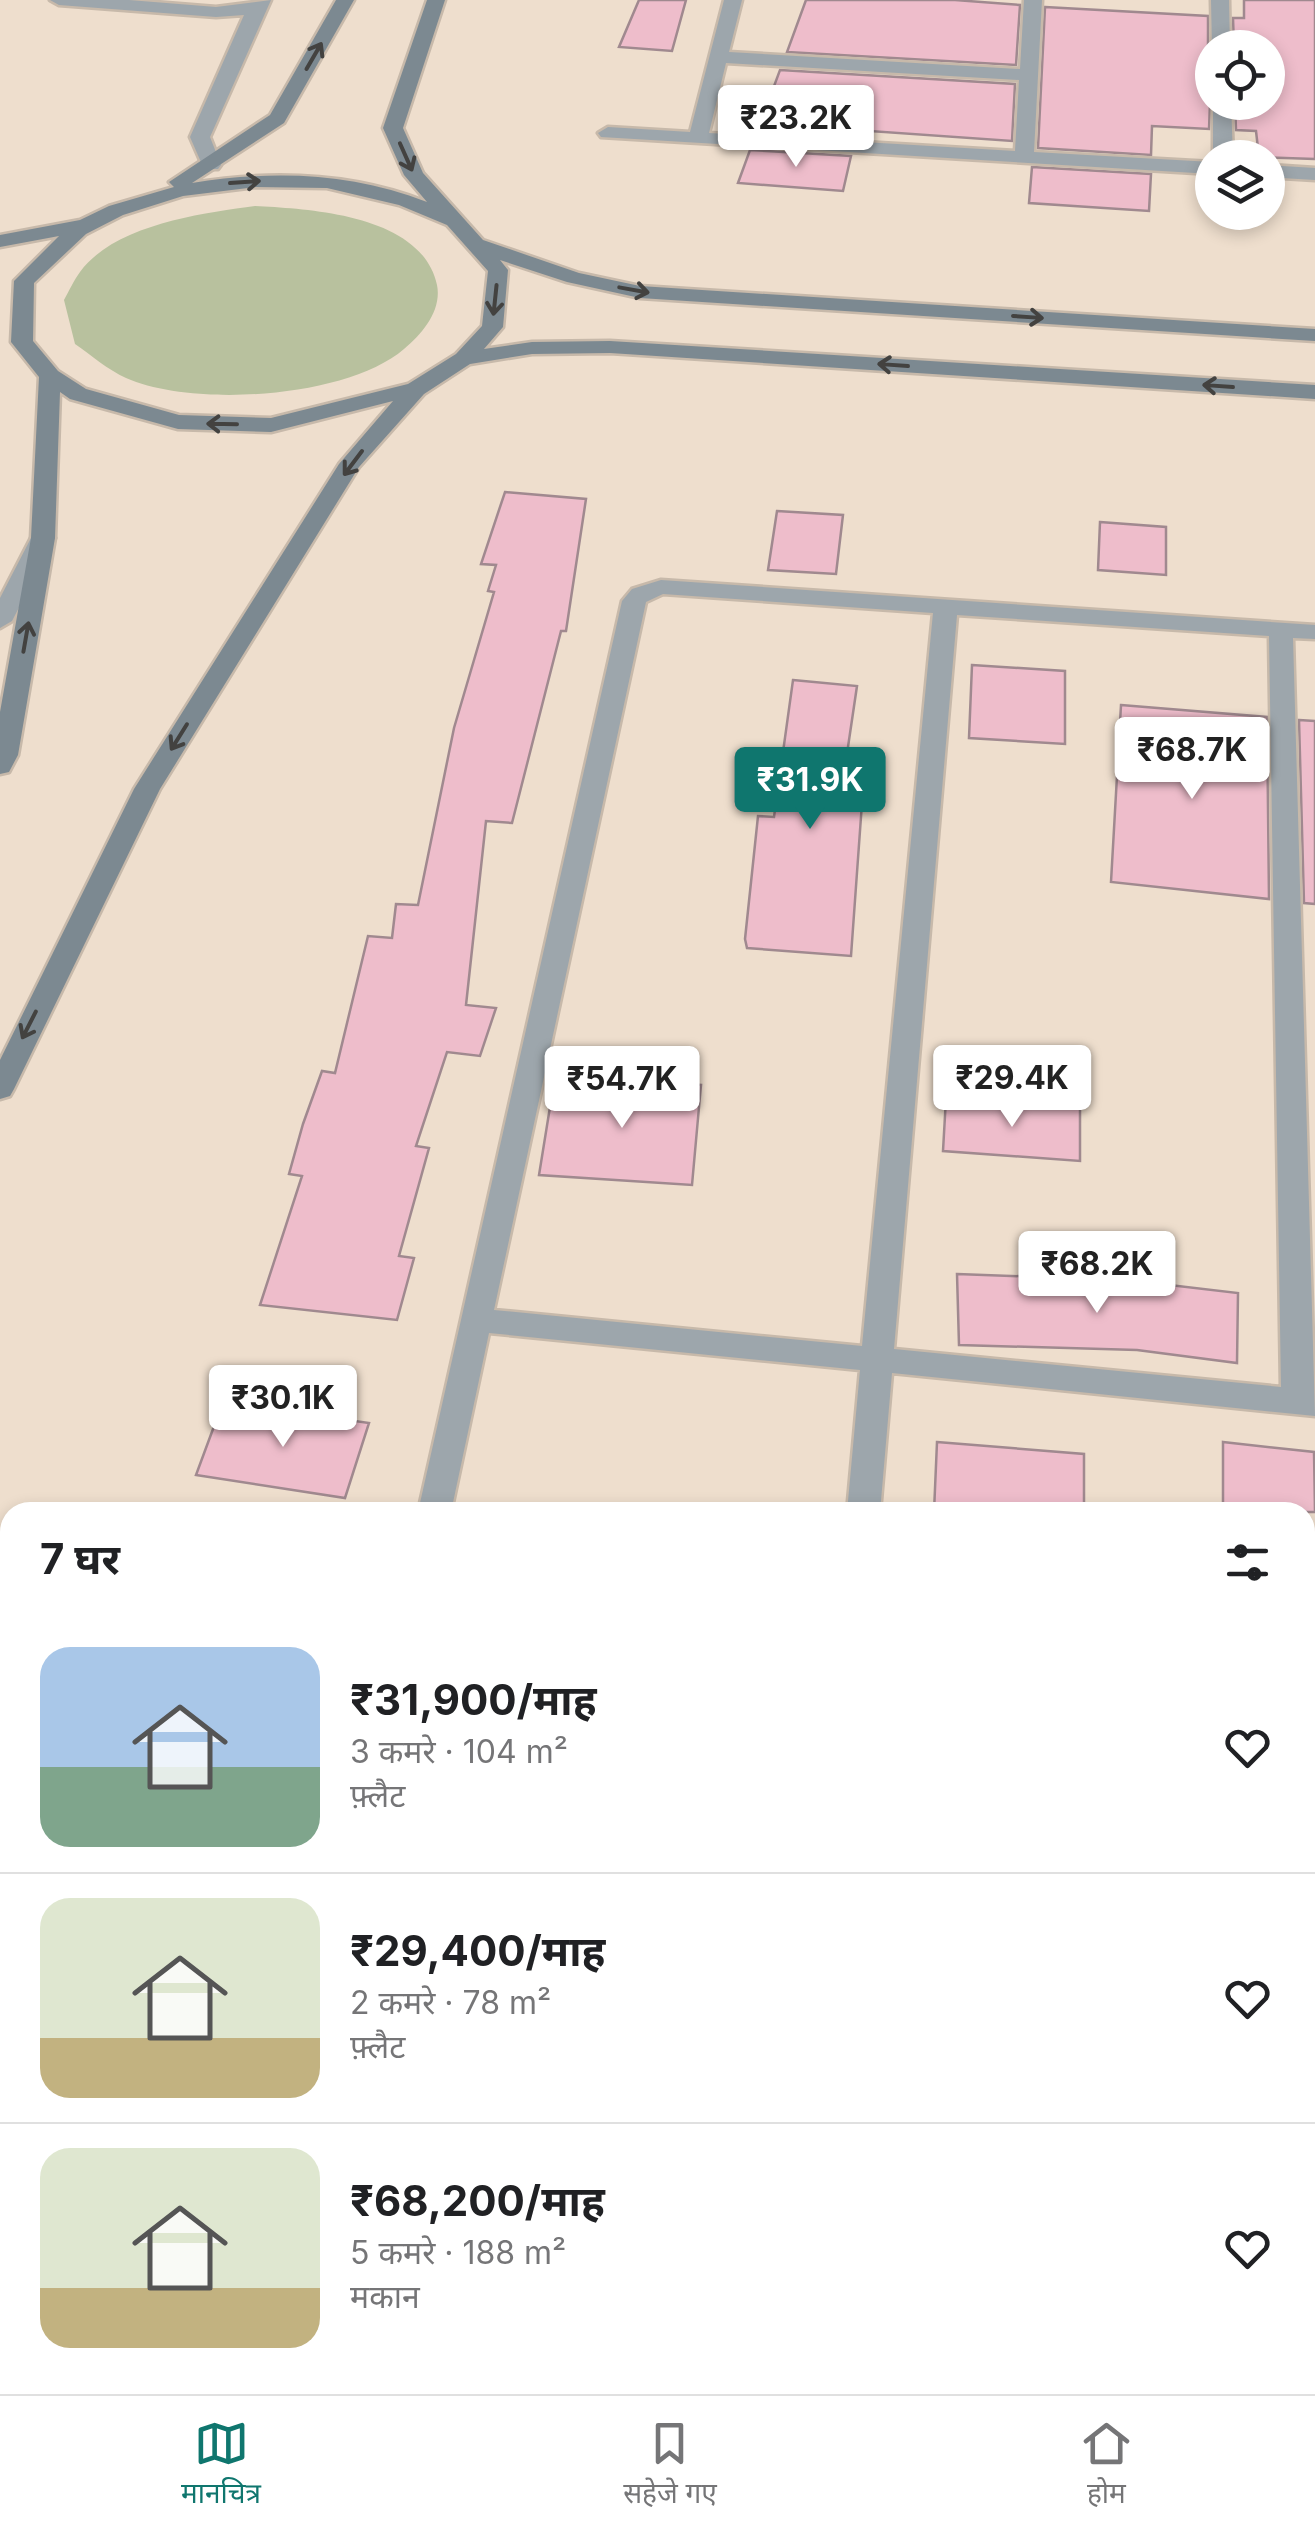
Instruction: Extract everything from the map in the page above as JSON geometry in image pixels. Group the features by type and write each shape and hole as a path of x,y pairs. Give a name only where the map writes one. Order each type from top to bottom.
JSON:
{"street":[{"path":"59,0 228,12 259,4"},
{"path":"0,241 85,225 136,203 211,165 277,119 345,0"},
{"path":"0,1089 147,789 350,464 416,389 464,359 492,327 498,270 414,175 392,128 436,0"},
{"path":"698,138 733,0"},
{"path":"1024,156 1033,0"},
{"path":"1220,0 1220,30"},
{"path":"211,165 200,137 259,4"},
{"path":"718,57 1028,75"},
{"path":"608,132 1195,167"},
{"path":"1285,172 1315,174"},
{"path":"136,203 206,186 252,181 337,185 402,198 452,220"},
{"path":"22,342 24,281 85,225"},
{"path":"474,244 574,278 640,292 1315,335"},
{"path":"0,333 22,342 50,376 78,394 178,422 271,425 416,389"},
{"path":"464,359 532,348 610,347 1315,392"},
{"path":"0,766 6,755 43,538 50,376"},
{"path":"0,622 43,538"},
{"path":"436,1502 634,600 640,594 661,587 1315,632"},
{"path":"864,1502 946,606"},
{"path":"476,1320 1306,1402 1281,630"}],"green space":[{"path":"255,206 362,220 410,244 427,262 437,285 437,303 424,328 404,349 378,366 346,378 309,388 229,395 190,393 126,378 75,344 64,300 80,272 95,256 136,232 160,224"}],"building":[{"path":"639,0 686,0 672,51 619,47"},
{"path":"806,0 955,0 1020,5 1016,65 787,52"},
{"path":"1244,0 1315,0 1315,159 1285,158 1285,140 1257,140 1256,131 1236,130 1236,120 1285,120 1285,30 1233,30 1233,18 1244,18"},
{"path":"1045,7 1208,16 1208,30 1195,30 1195,120 1209,120 1209,129 1152,126 1151,155 1038,148"},
{"path":"780,70 1015,84 1012,141 856,130 855,138 757,132"},
{"path":"750,150 851,156 843,191 738,183"},
{"path":"1032,167 1151,174 1149,211 1029,203"},
{"path":"505,492 586,499 566,631 561,631 512,823 486,821 466,1005 496,1008 480,1056 447,1052 416,1146 429,1148 399,1256 414,1258 397,1320 260,1305 302,1176 289,1174 303,1124 322,1071 335,1073 368,936 392,938 396,904 418,905 454,728 494,592 488,591 496,565 481,564"},
{"path":"777,511 843,515 836,574 768,570"},
{"path":"1100,522 1166,527 1166,575 1098,570"},
{"path":"972,665 1065,671 1065,744 969,738"},
{"path":"793,680 857,686 844,774 864,775 851,956 747,948 745,939 758,816 774,817"},
{"path":"1121,705 1267,717 1269,899 1111,882"},
{"path":"1299,720 1315,721 1315,904 1304,903"},
{"path":"555,1076 701,1085 692,1185 539,1175"},
{"path":"946,1098 1080,1108 1080,1161 943,1151"},
{"path":"957,1274 1127,1280 1238,1293 1237,1363 1137,1350 959,1345"},
{"path":"223,1402 369,1423 345,1498 196,1475"},
{"path":"937,1442 1084,1454 1084,1502 934,1502"},
{"path":"1223,1442 1314,1452 1315,1502 1223,1502"}]}
